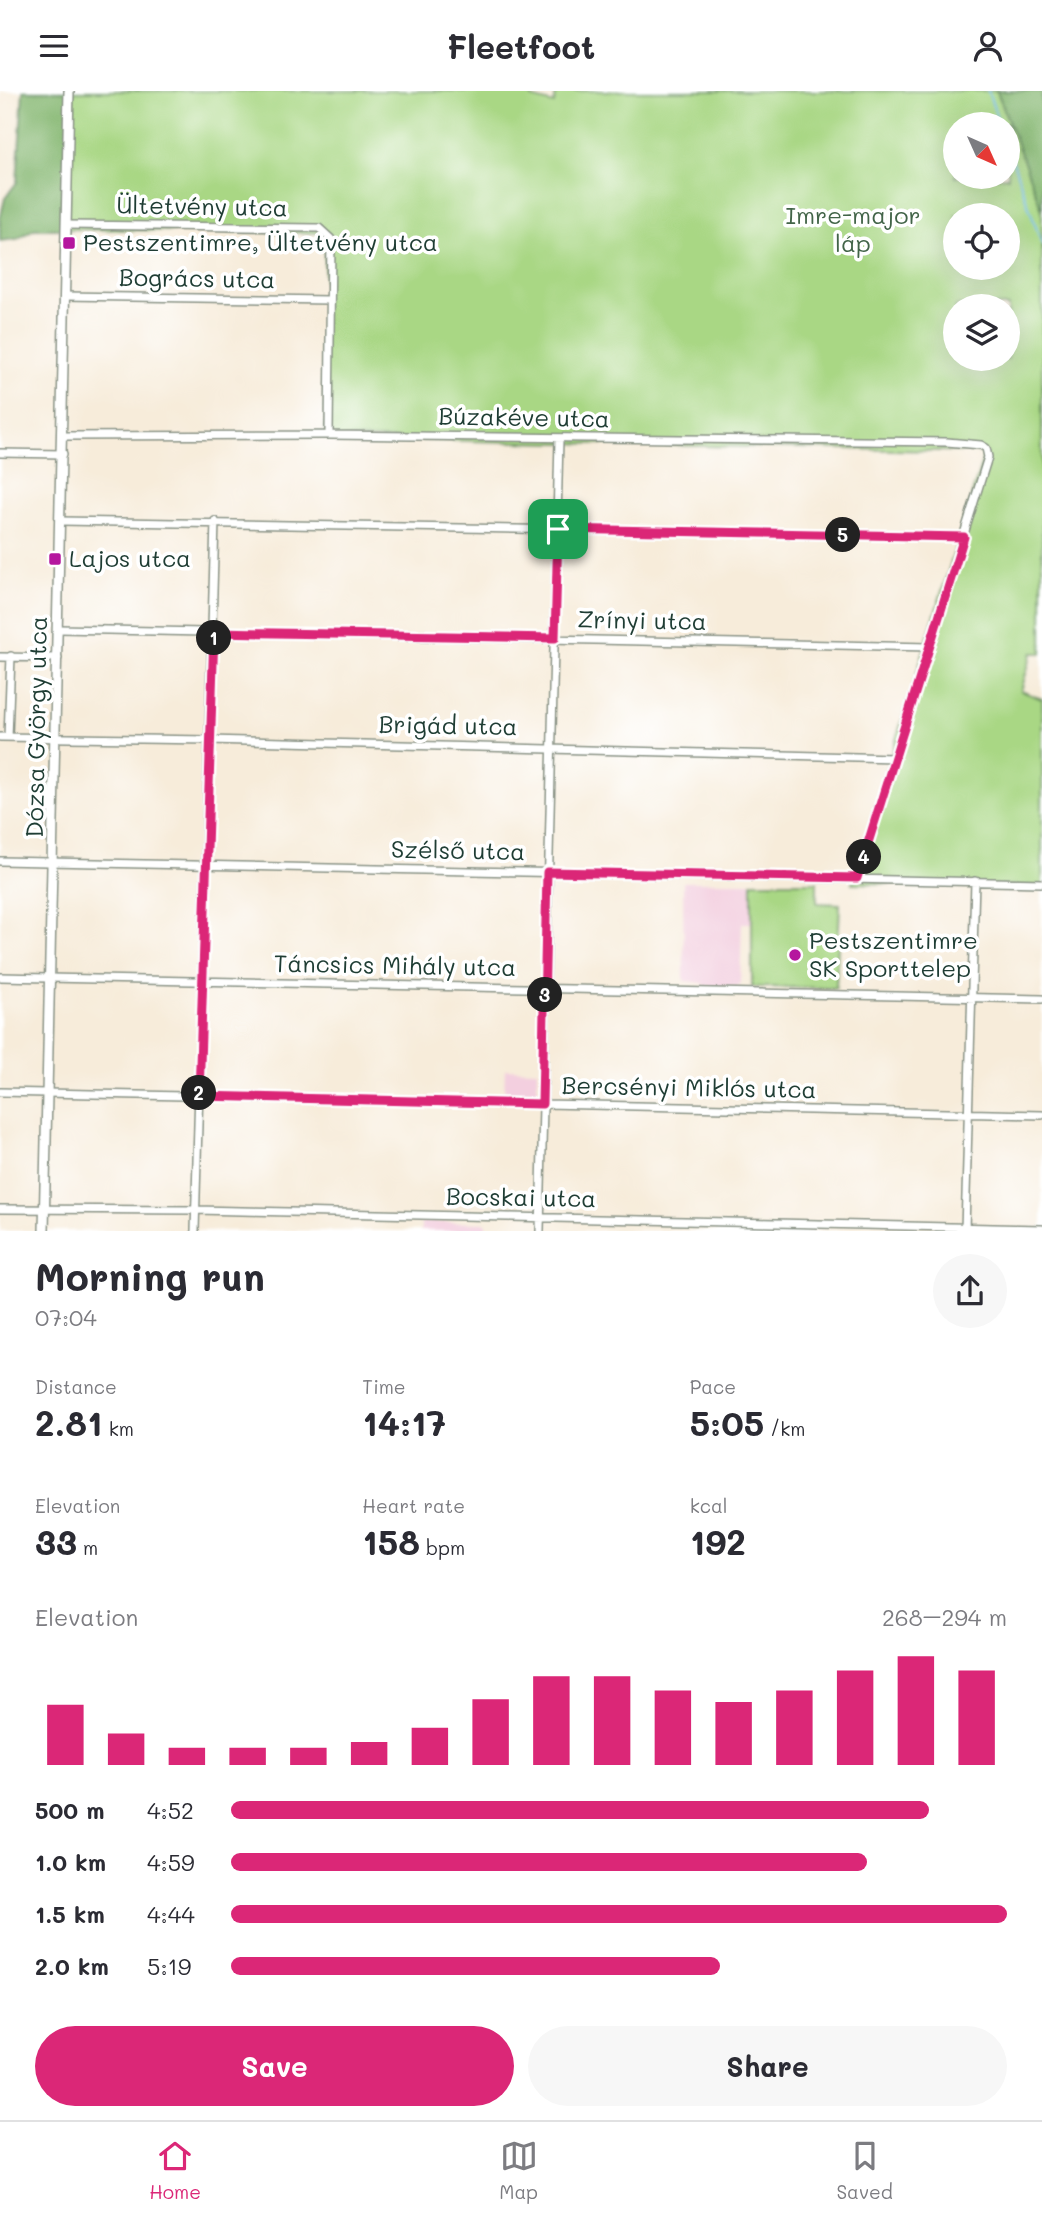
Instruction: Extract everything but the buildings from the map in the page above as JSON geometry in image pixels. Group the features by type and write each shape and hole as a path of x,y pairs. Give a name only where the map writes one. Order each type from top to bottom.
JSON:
{"street":[{"name":"Dózsa György utca","path":"44,1231 69,91"},
{"name":"Ültetvény utca","path":"66,225 319,228 331,239 330,300"},
{"name":"Bogrács utca","path":"64,296 330,300"},
{"path":"329,435 330,300"},
{"name":"Búzakéve utca","path":"63,436 329,435 947,442 984,446 988,457 964,537"},
{"path":"540,1231 559,439"},
{"path":"0,453 63,454"},
{"path":"61,521 215,521 964,537 857,878"},
{"path":"195,1231 214,632 215,521"},
{"name":"Zrínyi utca","path":"59,629 930,647"},
{"path":"4,737 11,656"},
{"path":"0,657 58,658"},
{"name":"Brigád utca","path":"4,737 894,758"},
{"name":"Szélső utca","path":"0,861 1042,883"},
{"path":"965,1229 975,881"},
{"name":"Táncsics Mihály utca","path":"0,977 1042,999"},
{"name":"Bercsényi Miklós utca","path":"0,1092 1042,1115"},
{"name":"Bocskai utca","path":"0,1209 196,1210 1042,1229"}],"shaded area":[{"path":"683,882 752,882 752,923 742,923 740,986 704,986 703,983 684,981"},
{"path":"505,1069 537,1070 537,1098 504,1097"},
{"path":"421,1222 486,1223 486,1231 421,1231"}],"green space":[{"path":"23,91 72,91 62,229 34,229 17,239 0,241 0,219 5,198 17,182"},
{"name":"Imre-major láp","path":"72,91 531,91 532,98 554,104 556,91 997,91 1005,112 943,112 943,189 1020,189 1020,118 1042,123 1042,653 1032,653 1021,691 1042,699 1042,886 852,883 985,452 325,438 324,233 62,229"},
{"path":"997,91 1042,91 1042,210 1020,152 1020,112 1005,112"},
{"name":"Pestszentimre SK Sporttelep","path":"752,882 817,882 817,903 840,904 836,988 752,987"}],"waterway":[{"path":"988,91 995,112"},
{"path":"1020,182 1042,244"}],"place":[{"name":"Pestszentimre, Ültetvény utca","path":"69,243"},
{"name":"Lajos utca","path":"55,559"},
{"name":"Pestszentimre SK Sporttelep","path":"795,955"}],"route":[{"path":"558,529 964,537 857,878 547,872 542,1104 199,1096 214,632 555,638 558,529"}]}
